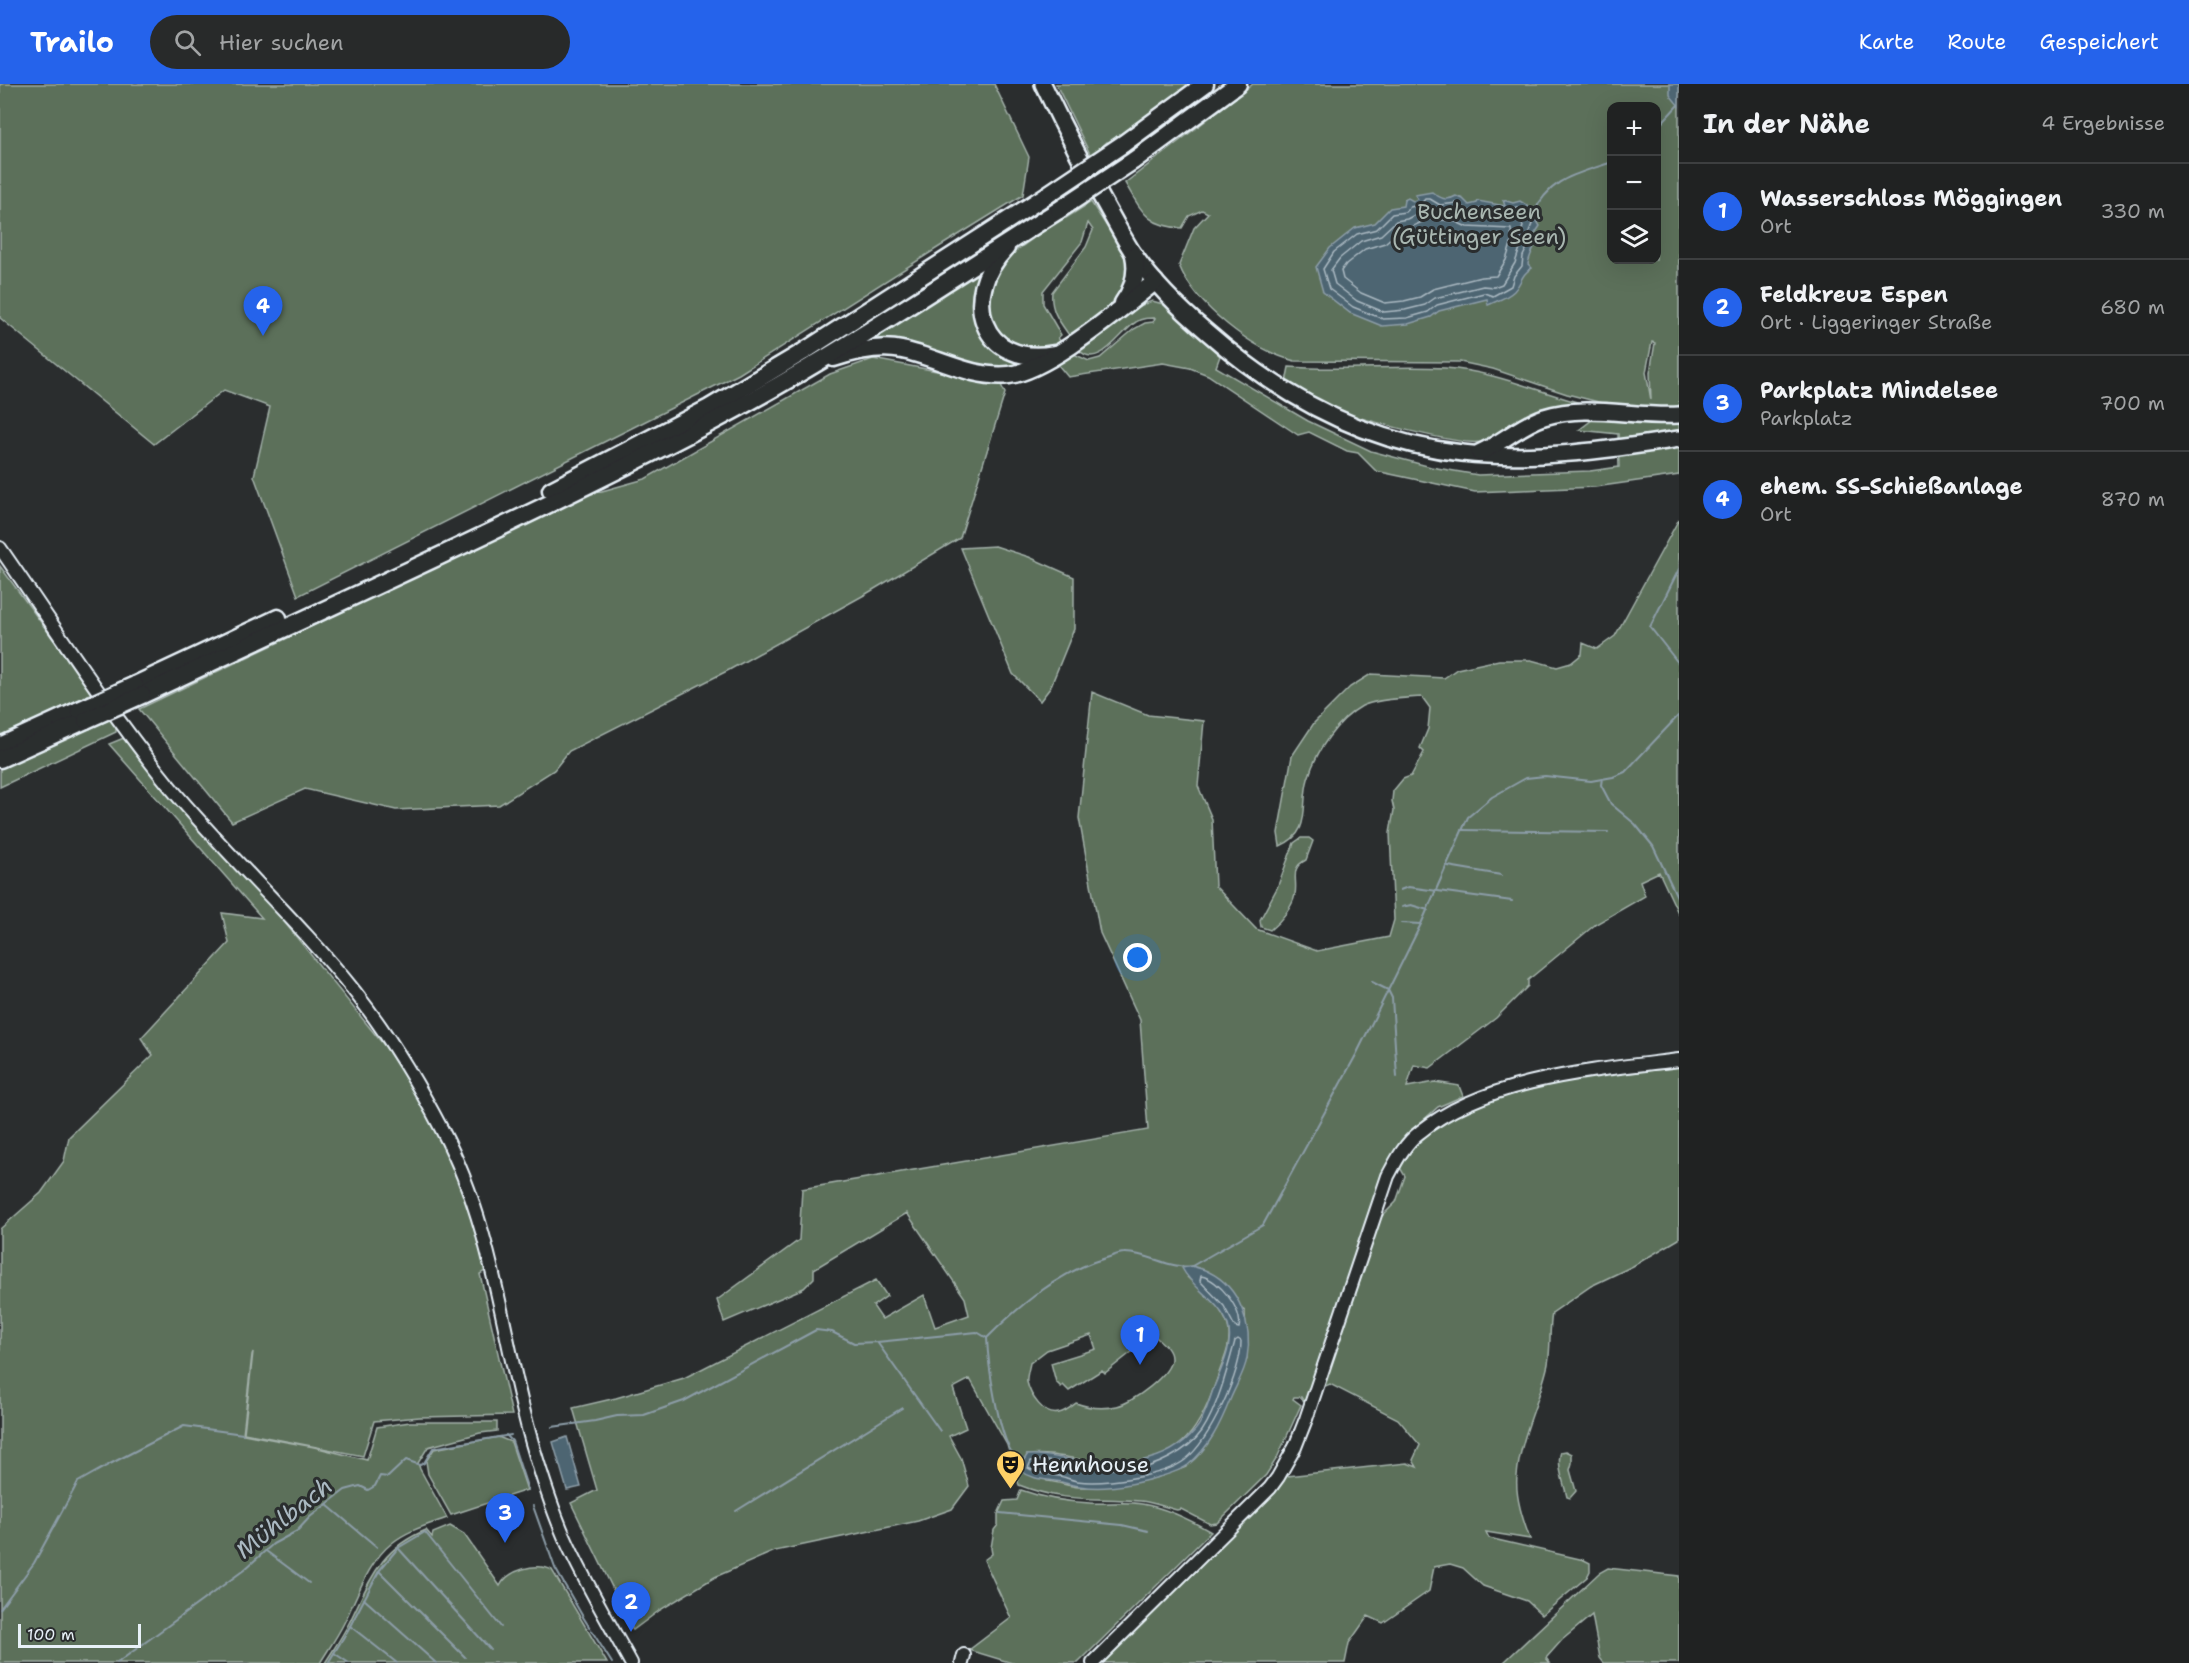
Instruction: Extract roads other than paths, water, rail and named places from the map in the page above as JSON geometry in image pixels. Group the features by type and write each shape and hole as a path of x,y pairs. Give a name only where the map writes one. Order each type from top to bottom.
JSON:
{"highway":[{"path":"138,690 540,496 709,408 803,351 1047,195 1123,144 1205,84"},
{"path":"0,746 82,715 546,505 713,422 813,364 1059,210 1132,161 1238,84"},
{"path":"1017,237 1001,253 982,286 980,299 984,324 1001,346 1013,352 1042,356 1058,353"},
{"path":"1119,309 1133,285 1136,273 1134,255"},
{"path":"813,364 847,354 878,349 901,350 974,372 1006,376 1039,366 1155,282"},
{"path":"0,759 82,715"}],"main road":[{"path":"1043,84 1081,162 1134,255 1155,282 1197,324 1233,355 1294,397 1332,417 1395,440 1440,450 1476,454 1513,456 1642,445 1679,439"},
{"path":"1476,454 1491,448 1523,425 1545,416 1572,412 1679,415"}],"street":[{"path":"0,548 98,691 170,787 356,993 401,1059 443,1131 470,1196 488,1250 524,1412 546,1489 568,1544 631,1663"},
{"path":"1093,1663 1270,1488 1278,1477 1306,1419 1388,1176 1401,1154 1418,1133 1448,1112 1478,1098 1510,1088 1609,1068 1679,1059"}],"water":[{"path":"1670,84 1679,84 1679,106 1670,95"},
{"path":"1432,192 1449,199 1456,196 1469,205 1478,201 1505,206 1503,200 1513,203 1520,201 1528,206 1540,226 1534,235 1537,238 1528,264 1532,268 1525,273 1514,291 1488,305 1487,299 1439,311 1431,317 1408,324 1382,326 1350,313 1323,292 1316,267 1330,248 1355,228 1375,223 1390,208 1403,206 1404,200 1408,198 1413,201 1418,199 1415,195"},
{"path":"1192,1266 1209,1272 1229,1287 1242,1309 1248,1333 1244,1369 1208,1444 1182,1469 1136,1483 1112,1487 1077,1486 1037,1478 1021,1471 1021,1465 1027,1455 1106,1463 1139,1461 1170,1451 1196,1429 1223,1364 1228,1348 1229,1332 1228,1325 1219,1309 1193,1283 1182,1268"},
{"path":"567,1437 581,1487 567,1490 553,1442"}],"waterway":[{"path":"1661,124 1678,105"},
{"path":"1532,215 1540,202 1556,185 1576,174 1607,164"},
{"path":"1679,569 1650,627 1679,664"},
{"path":"987,1338 1042,1290 1089,1264 1117,1254 1133,1253 1176,1266 1192,1266 1263,1225 1356,1055 1421,924 1468,817 1492,797 1526,778 1545,776 1591,781 1625,772 1679,715"},
{"path":"1602,778 1601,785 1611,804 1635,824 1653,846 1679,901"},
{"path":"1462,830 1608,832"},
{"path":"1448,866 1501,875"},
{"path":"1400,890 1408,887 1512,901"},
{"path":"1402,907 1411,905 1428,910"},
{"path":"1401,923 1421,924"},
{"path":"1372,982 1388,990 1392,998 1397,1077"},
{"path":"552,1427 617,1416 644,1415 684,1401 816,1330 832,1332 854,1343 877,1342 940,1431"},
{"path":"877,1342 977,1332 987,1338 998,1414 1012,1453"},
{"path":"736,1511 902,1408"},
{"path":"0,1609 34,1563 78,1482 184,1426 243,1434"},
{"path":"506,1435 512,1441 528,1490"},
{"name":"Mühlbach","path":"117,1663 244,1570 273,1544 297,1531 310,1517 345,1490 360,1486 368,1490 375,1486 380,1476 388,1477 406,1460 420,1465 424,1463 433,1448 511,1435"},
{"path":"327,1505 377,1547"},
{"name":"Mühlbach","path":"533,1506 555,1568 612,1663"},
{"path":"1000,1513 1122,1525 1148,1531"},
{"path":"328,1663 379,1571 398,1548 425,1532 501,1627"},
{"path":"399,1549 490,1649"},
{"path":"266,1551 309,1583"},
{"path":"379,1571 465,1657"},
{"path":"364,1599 436,1663"},
{"path":"350,1626 397,1663"},
{"path":"334,1653 349,1663"}],"place":[{"name":"ehem. SS-Schießanlage","path":"263,336"},
{"name":"Wasserschloss Möggingen","path":"1140,1365"},
{"name":"Hennhouse","path":"1011,1490"},
{"name":"Parkplatz Mindelsee","path":"505,1543"},
{"name":"Feldkreuz Espen","path":"631,1632"}],"park label":[{"name":"Buchenseen (Güttinger Seen)","path":"1479,224"}]}
